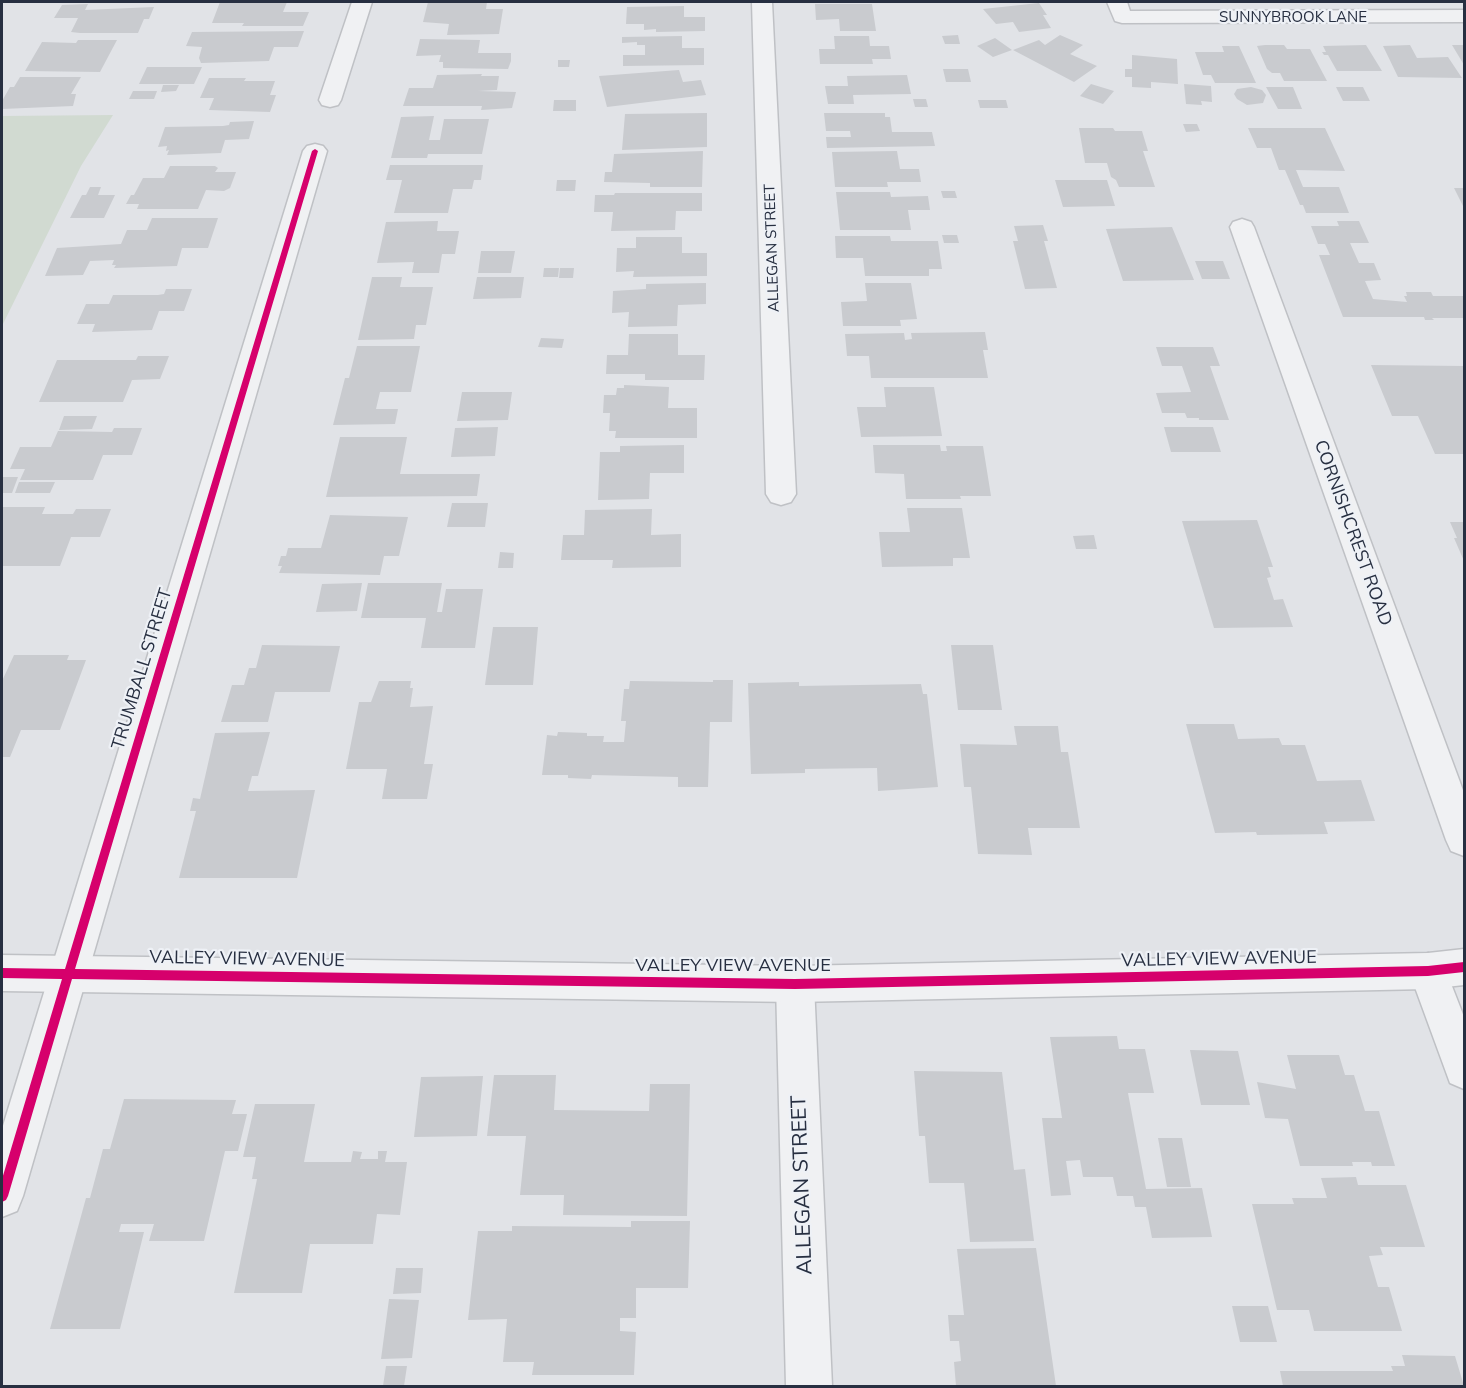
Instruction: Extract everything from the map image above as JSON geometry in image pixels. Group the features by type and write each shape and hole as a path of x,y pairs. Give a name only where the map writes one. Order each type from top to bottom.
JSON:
{"street":[{"path":"330,100 362,2"},
{"name":"ALLEGAN STREET","path":"762,2 781,494"},
{"name":"SUNNYBROOK LANE","path":"1119,9 1464,16"},
{"name":"TRUMBALL STREET","path":"2,1196 315,152"},
{"name":"CORNISHCREST ROAD","path":"1242,227 1464,840"},
{"path":"1446,969 1464,1069"},
{"name":"VALLEY VIEW AVENUE","path":"2,973 795,984 1446,969"},
{"name":"ALLEGAN STREET","path":"795,984 809,1386"}],"shaded area":[{"path":"113,115 81,166 2,326 2,116"}],"building":[{"path":"220,2 287,2 283,12 309,12 303,26 242,26 244,23 212,23"},
{"path":"428,2 487,2 486,9 503,9 499,34 447,35 449,24 423,22"},
{"path":"1039,3 1047,15 1043,15 1051,28 1019,32 1013,22 996,24 983,9"},
{"path":"88,4 85,10 154,7 149,19 144,19 138,33 71,32 78,18 54,18 62,5"},
{"path":"815,4 872,4 876,31 840,31 839,19 816,20"},
{"path":"684,6 684,17 705,17 705,31 656,32 656,29 644,30 644,24 626,24 627,7"},
{"path":"304,31 298,47 274,47 269,61 201,63 199,58 202,47 186,46 192,32"},
{"path":"958,35 960,44 945,44 942,36"},
{"path":"1060,35 1083,45 1070,54 1097,66 1074,82 1013,50 1039,40 1045,45"},
{"path":"682,36 682,48 704,48 704,65 623,66 623,55 645,55 645,45 637,45 637,42 622,43 622,37"},
{"path":"834,36 869,36 870,46 889,46 891,59 872,59 873,64 820,64 819,49 835,49"},
{"path":"995,38 1012,50 993,57 977,46"},
{"path":"420,39 480,40 478,53 511,53 511,61 508,69 443,68 443,62 439,62 441,55 416,56"},
{"path":"78,40 117,40 100,72 25,71 42,42 76,43"},
{"path":"1284,45 1287,49 1310,49 1327,81 1284,81 1280,73 1272,73 1267,69 1257,46"},
{"path":"1366,45 1382,71 1337,71 1328,55 1322,52 1326,52 1323,46"},
{"path":"1410,45 1417,58 1448,57 1462,78 1398,77 1383,46"},
{"path":"1452,45 1464,45 1464,65"},
{"path":"1222,46 1239,46 1256,83 1215,83 1211,75 1203,75 1195,52 1224,52"},
{"path":"1132,55 1177,59 1178,84 1151,82 1151,88 1132,87 1132,77 1125,77 1125,69 1132,69"},
{"path":"558,60 570,60 569,67 558,67"},
{"path":"147,67 202,67 194,84 139,84"},
{"path":"943,69 968,69 971,82 946,82"},
{"path":"679,70 683,82 701,80 706,95 607,107 599,76"},
{"path":"482,74 481,76 499,76 497,90 478,91 516,92 512,108 481,110 482,106 403,106 409,88 433,88 437,75"},
{"path":"907,75 911,94 853,95 854,104 828,104 825,86 848,86 847,76"},
{"path":"20,77 81,77 71,94 76,94 73,106 2,109 2,101 10,87 14,87"},
{"path":"209,78 275,81 270,95 276,95 270,112 209,110 214,98 200,98"},
{"path":"1091,84 1114,91 1103,104 1080,96"},
{"path":"1184,84 1211,86 1212,102 1201,101 1202,105 1186,104"},
{"path":"163,85 179,85 176,91 161,92"},
{"path":"1251,87 1262,90 1266,95 1263,103 1247,105 1237,99 1234,94 1237,89"},
{"path":"1266,87 1293,87 1302,109 1278,109"},
{"path":"1336,87 1363,87 1370,101 1343,101"},
{"path":"133,91 157,91 154,99 129,99"},
{"path":"913,99 926,99 928,107 915,107"},
{"path":"554,100 576,100 576,111 553,111"},
{"path":"978,100 1006,100 1008,108 980,108"},
{"path":"707,113 707,147 622,150 625,114"},
{"path":"824,113 885,113 885,117 890,117 892,132 932,132 935,146 827,148 826,137 851,137 850,131 826,131"},
{"path":"434,116 429,140 440,140 444,119 489,119 482,154 428,154 427,158 391,158 401,117"},
{"path":"254,121 249,139 225,140 221,153 167,155 169,150 166,151 167,146 158,147 165,127 223,126 229,125 230,122"},
{"path":"1183,124 1197,124 1200,131 1186,132"},
{"path":"1079,128 1142,131 1148,151 1143,151 1155,187 1119,187 1116,180 1111,177 1107,163 1085,163"},
{"path":"1248,128 1325,128 1345,171 1296,170 1303,187 1339,187 1349,213 1306,213 1303,205 1300,205 1285,170 1279,170 1271,148 1257,148"},
{"path":"703,151 702,187 650,187 650,183 604,182 605,172 612,172 614,154"},
{"path":"897,151 900,169 919,169 921,182 887,182 888,187 835,187 832,152"},
{"path":"390,165 483,165 481,180 474,180 472,189 453,189 448,213 394,213 402,180 386,180"},
{"path":"170,166 215,166 218,168 215,172 236,172 230,188 224,191 206,190 198,209 137,209 139,204 126,204 143,178 164,178"},
{"path":"557,180 576,180 575,191 556,191"},
{"path":"1055,180 1107,180 1115,206 1063,207"},
{"path":"90,187 101,187 98,195 115,195 104,218 70,218 82,195 86,195"},
{"path":"1454,188 1464,188 1464,208"},
{"path":"941,191 955,191 957,198 943,198"},
{"path":"836,192 890,192 891,197 928,196 930,210 908,210 911,230 840,230"},
{"path":"615,193 702,193 702,211 676,211 675,230 611,231 613,212 594,212 595,195 614,195"},
{"path":"152,218 218,218 208,248 182,248 177,266 114,268 116,265 112,265 114,260 90,261 83,275 45,276 57,248 121,244 127,230 147,230"},
{"path":"438,221 437,231 459,231 455,254 442,254 439,273 412,273 414,262 377,263 386,222"},
{"path":"1337,221 1359,221 1369,243 1350,243 1359,263 1374,263 1381,280 1365,281 1373,299 1407,302 1404,296 1407,296 1406,292 1431,292 1433,296 1464,296 1464,318 1425,320 1424,317 1343,317 1319,255 1330,255 1325,244 1318,244 1311,226 1339,226"},
{"path":"1043,225 1048,241 1044,241 1057,288 1025,289 1013,241 1018,241 1014,226"},
{"path":"1172,227 1194,280 1123,281 1106,229"},
{"path":"942,235 957,235 959,243 944,243"},
{"path":"835,236 890,236 891,241 938,241 942,269 929,269 929,276 865,276 863,258 836,258"},
{"path":"636,237 682,237 682,253 707,253 707,276 633,277 634,271 616,272 617,248 636,248"},
{"path":"481,251 515,251 511,273 478,273"},
{"path":"1195,261 1223,261 1230,279 1202,279"},
{"path":"544,268 559,268 558,277 543,277"},
{"path":"560,268 574,268 573,278 559,278"},
{"path":"372,277 402,277 400,287 433,287 426,325 416,325 414,339 358,340"},
{"path":"477,277 524,277 521,298 473,299"},
{"path":"706,283 706,304 678,305 677,326 628,327 629,312 612,313 613,291 646,289 646,284"},
{"path":"865,283 911,283 917,319 900,320 901,326 843,326 841,302 867,301"},
{"path":"166,289 192,289 184,311 159,311 152,330 92,332 95,324 77,324 86,304 109,304 113,295 164,294"},
{"path":"985,332 988,350 983,350 988,378 871,378 869,356 847,356 845,334 904,333 905,340 912,339 911,333"},
{"path":"629,334 678,334 678,355 705,355 704,380 645,380 645,374 606,374 607,355 628,355"},
{"path":"541,338 564,339 562,348 538,347"},
{"path":"357,346 420,346 411,392 380,392 376,409 398,409 395,424 333,425 345,378 349,378"},
{"path":"1156,347 1213,347 1220,366 1210,366 1229,420 1199,420 1199,418 1187,418 1185,413 1162,413 1156,393 1191,392 1182,366 1162,366"},
{"path":"138,356 169,356 160,379 132,380 123,402 39,402 57,360 136,360"},
{"path":"1371,365 1464,366 1464,454 1435,454 1418,416 1392,416"},
{"path":"624,385 669,387 668,408 697,408 697,438 615,438 616,431 609,431 610,413 603,413 604,395 616,395 617,388 624,388"},
{"path":"884,387 934,387 942,436 861,437 857,407 886,407"},
{"path":"462,392 512,392 508,420 457,421"},
{"path":"64,416 97,416 92,429 59,430"},
{"path":"498,427 495,456 451,457 455,428"},
{"path":"1164,427 1213,427 1221,452 1171,452"},
{"path":"114,428 142,428 132,455 103,455 93,480 20,480 25,469 10,469 20,447 51,447 58,431 112,432"},
{"path":"340,437 407,437 400,474 480,474 477,496 326,497"},
{"path":"684,445 684,473 650,473 649,499 598,500 600,452 620,452 620,446"},
{"path":"873,445 940,445 941,451 947,451 946,446 983,446 991,496 960,496 961,499 906,499 904,474 875,473"},
{"path":"2,477 18,477 12,493 2,493"},
{"path":"19,482 55,482 50,493 15,493"},
{"path":"452,503 488,503 485,527 447,527"},
{"path":"2,507 45,507 42,514 73,514 76,509 111,509 100,537 71,537 60,566 2,566"},
{"path":"907,508 962,508 970,558 953,558 953,566 882,567 879,532 910,532"},
{"path":"652,509 651,535 681,534 681,567 612,568 613,560 561,560 563,535 584,535 585,510"},
{"path":"330,515 408,517 399,556 384,556 380,575 279,573 282,566 278,566 281,556 286,556 288,548 321,548"},
{"path":"1257,520 1273,567 1268,567 1271,577 1267,578 1274,600 1283,599 1293,627 1214,628 1182,521"},
{"path":"1450,522 1464,522 1464,561 1454,538 1457,538"},
{"path":"1094,535 1097,549 1076,549 1073,536"},
{"path":"500,552 514,553 513,568 498,568"},
{"path":"362,583 357,611 316,612 322,584"},
{"path":"368,583 442,583 437,612 442,612 446,589 483,589 475,648 421,648 426,618 361,618"},
{"path":"493,627 538,627 533,685 485,685"},
{"path":"262,645 340,646 330,692 275,692 268,722 221,722 232,685 244,685 249,668 256,668"},
{"path":"951,645 993,645 1002,710 958,710"},
{"path":"14,655 69,655 67,660 86,660 60,730 21,730 10,757 2,757 2,681"},
{"path":"713,680 733,680 732,722 710,722 708,787 678,787 678,777 592,775 591,779 568,778 568,775 542,775 547,735 557,736 558,732 587,733 587,736 604,736 603,742 624,742 626,721 621,721 624,689 629,689 630,681 713,682"},
{"path":"379,681 411,681 410,688 413,688 410,707 433,706 424,764 433,764 427,799 382,799 387,769 346,769 359,702 371,702"},
{"path":"799,682 799,686 921,684 923,694 927,694 938,787 878,791 877,768 805,769 805,773 751,774 748,683"},
{"path":"1186,724 1234,724 1238,739 1279,738 1282,745 1305,745 1317,781 1361,780 1375,821 1324,822 1328,834 1215,833"},
{"path":"1014,726 1058,726 1061,752 1068,752 1080,828 1028,828 1032,855 978,854 971,787 964,787 960,744 1017,745"},
{"path":"270,732 258,776 252,776 248,791 315,790 297,878 179,878 196,811 190,811 193,798 200,799 215,733"},
{"path":"1117,1036 1119,1049 1145,1049 1154,1093 1128,1093 1146,1189 1202,1188 1212,1237 1152,1238 1146,1207 1135,1207 1133,1196 1117,1196 1113,1177 1083,1177 1080,1160 1066,1161 1071,1195 1051,1196 1042,1118 1062,1118 1050,1037"},
{"path":"1190,1050 1238,1051 1250,1105 1201,1105"},
{"path":"1287,1055 1339,1055 1345,1075 1354,1075 1365,1111 1379,1111 1395,1166 1372,1166 1371,1162 1352,1162 1353,1166 1300,1166 1288,1119 1265,1118 1257,1082 1296,1089"},
{"path":"914,1071 1002,1072 1014,1170 1025,1169 1034,1241 970,1242 964,1183 929,1183 925,1136 919,1136"},
{"path":"494,1075 556,1075 554,1110 649,1111 650,1084 690,1084 687,1216 563,1215 564,1195 520,1195 526,1136 487,1136"},
{"path":"483,1076 477,1136 414,1137 421,1077"},
{"path":"124,1099 236,1100 232,1114 247,1114 238,1151 225,1151 204,1241 149,1241 154,1224 121,1224 119,1232 144,1232 120,1329 50,1329 86,1198 90,1198 103,1149 110,1149"},
{"path":"255,1104 315,1104 304,1162 351,1162 353,1151 362,1152 360,1159 378,1159 378,1151 387,1151 385,1162 407,1162 400,1215 377,1214 373,1244 310,1244 302,1293 234,1293 257,1179 252,1179 256,1157 243,1157"},
{"path":"1158,1138 1182,1138 1191,1187 1167,1187"},
{"path":"1356,1177 1358,1185 1406,1185 1425,1247 1380,1247 1383,1255 1369,1256 1378,1287 1389,1287 1402,1331 1314,1331 1309,1310 1277,1310 1252,1204 1294,1204 1292,1198 1327,1198 1321,1178"},
{"path":"631,1221 690,1221 688,1288 636,1288 636,1318 620,1318 620,1331 636,1332 634,1375 532,1375 534,1362 503,1362 507,1319 468,1320 478,1231 512,1231 512,1226 631,1227"},
{"path":"1036,1248 1056,1386 956,1386 954,1362 961,1361 959,1341 950,1341 948,1315 964,1315 957,1249"},
{"path":"396,1268 423,1268 421,1293 393,1294"},
{"path":"389,1299 419,1300 412,1358 381,1359"},
{"path":"1232,1306 1268,1306 1277,1342 1240,1342"},
{"path":"1402,1355 1455,1356 1464,1386 1283,1386 1280,1371 1393,1371 1391,1366 1405,1366"},
{"path":"386,1366 407,1366 404,1386 383,1386"}],"cycle path":[{"path":"2,1196 315,151"},
{"path":"2,973 795,984 1428,971 1464,967"}]}
